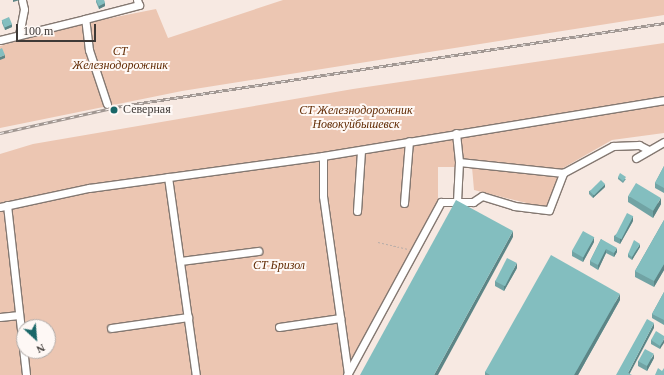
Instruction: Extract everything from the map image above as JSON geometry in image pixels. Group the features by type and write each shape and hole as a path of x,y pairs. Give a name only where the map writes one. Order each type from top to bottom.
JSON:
{"street":[{"path":"19,35 24,10 22,0"},
{"path":"0,40 139,5 137,0"},
{"path":"85,19 89,50 107,104"},
{"path":"26,375 4,206 89,188 323,156 664,100"},
{"path":"456,133 459,162 457,202"},
{"path":"404,203 409,141"},
{"path":"636,158 664,142"},
{"path":"459,162 563,173 613,146 639,145 648,150"},
{"path":"357,211 361,150"},
{"path":"323,156 323,196 348,374"},
{"path":"348,374 441,202 473,202 482,196 514,206 549,210 563,173"},
{"path":"168,177 196,375"},
{"path":"180,261 258,251"},
{"path":"0,317 19,315"},
{"path":"111,328 188,317"},
{"path":"279,327 340,318"}],"path":[{"path":"378,242 415,250"}],"green space":[{"name":"СТ Железнодорожник","path":"283,0 664,0 664,15 182,91 0,128 0,46 71,26 156,9 168,38"},
{"name":"СТ Бризол","path":"664,43 664,133 612,140 563,168 547,208 474,190 472,167 438,167 438,201 346,375 0,375 0,154 33,144 353,89"}],"building":[{"path":"96,0 104,0 105,3 99,6"},
{"path":"9,17 12,24 5,27 2,20"},
{"path":"2,48 5,55 0,57 0,49"},
{"path":"664,166 664,188 655,183"},
{"path":"620,173 626,177 623,181 618,177"},
{"path":"601,180 605,184 594,196 590,191"},
{"path":"636,183 661,198 653,211 628,196"},
{"path":"456,200 513,231 434,375 360,375"},
{"path":"627,213 633,216 621,239 615,236"},
{"path":"664,220 664,264 654,281 635,271"},
{"path":"583,231 594,237 583,257 572,251"},
{"path":"601,239 617,248 614,253 606,249 598,265 590,261"},
{"path":"634,240 640,244 632,257 628,254"},
{"path":"551,255 620,294 574,375 490,375 485,372"},
{"path":"507,258 517,263 505,286 495,281"},
{"path":"664,292 664,320 652,314"},
{"path":"647,319 654,323 628,373 632,375 616,375"},
{"path":"656,331 664,336 660,346 651,340"},
{"path":"645,349 654,354 647,366 638,361"},
{"path":"658,368 662,371 664,368 664,375 655,375"}],"railway":[{"path":"0,133 121,106 664,23"}],"place":[{"name":"Северная","path":"114,110"}],"park label":[{"name":"СТ Железнодорожник Новокуйбышевск","path":"356,118"}]}
